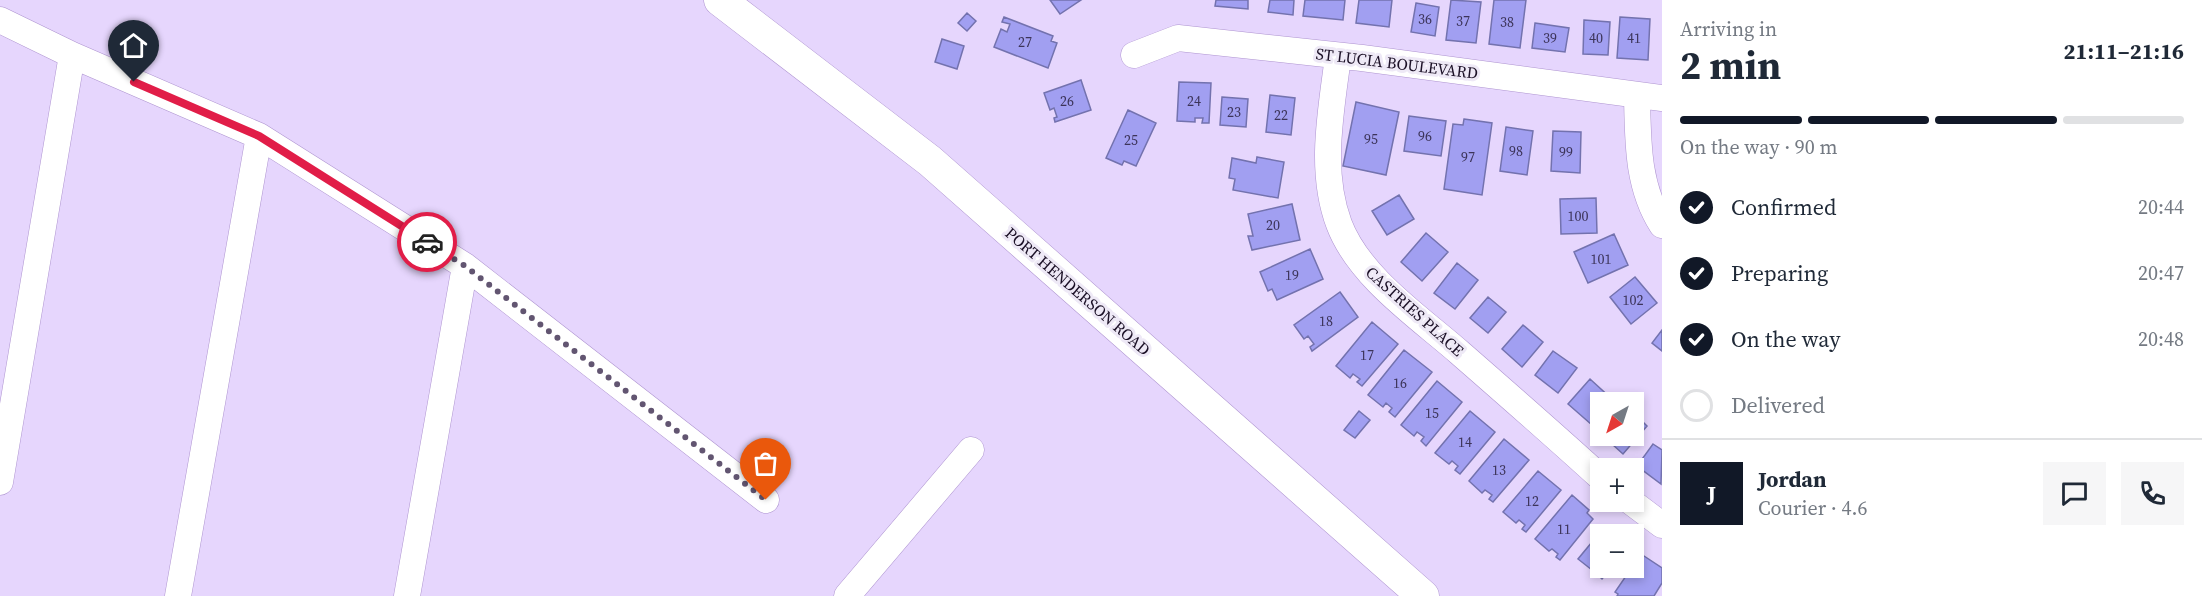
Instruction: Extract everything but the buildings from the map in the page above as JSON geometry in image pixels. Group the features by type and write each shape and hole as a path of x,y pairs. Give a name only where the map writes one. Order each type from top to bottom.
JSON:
{"street":[{"name":"PORT HENDERSON ROAD","path":"720,0 930,161 1423,596"},
{"path":"0,20 72,56 259,136 465,266 766,500"},
{"name":"ST LUCIA BOULEVARD","path":"1134,55 1178,38 1499,76 1650,97"},
{"path":"0,482 72,56"},
{"name":"CASTRIES PLACE","path":"1338,57 1328,151 1331,189 1339,225 1359,260 1394,297 1590,468"},
{"path":"1650,97 1641,176 1652,210 1662,225"},
{"path":"178,596 259,136"},
{"path":"407,596 465,266"},
{"path":"847,596 971,450"},
{"path":"1644,512 1662,525"}],"way so far":[{"path":"427,242 465,266 766,500"}],"route":[{"path":"134,82 259,136 427,242"}]}
